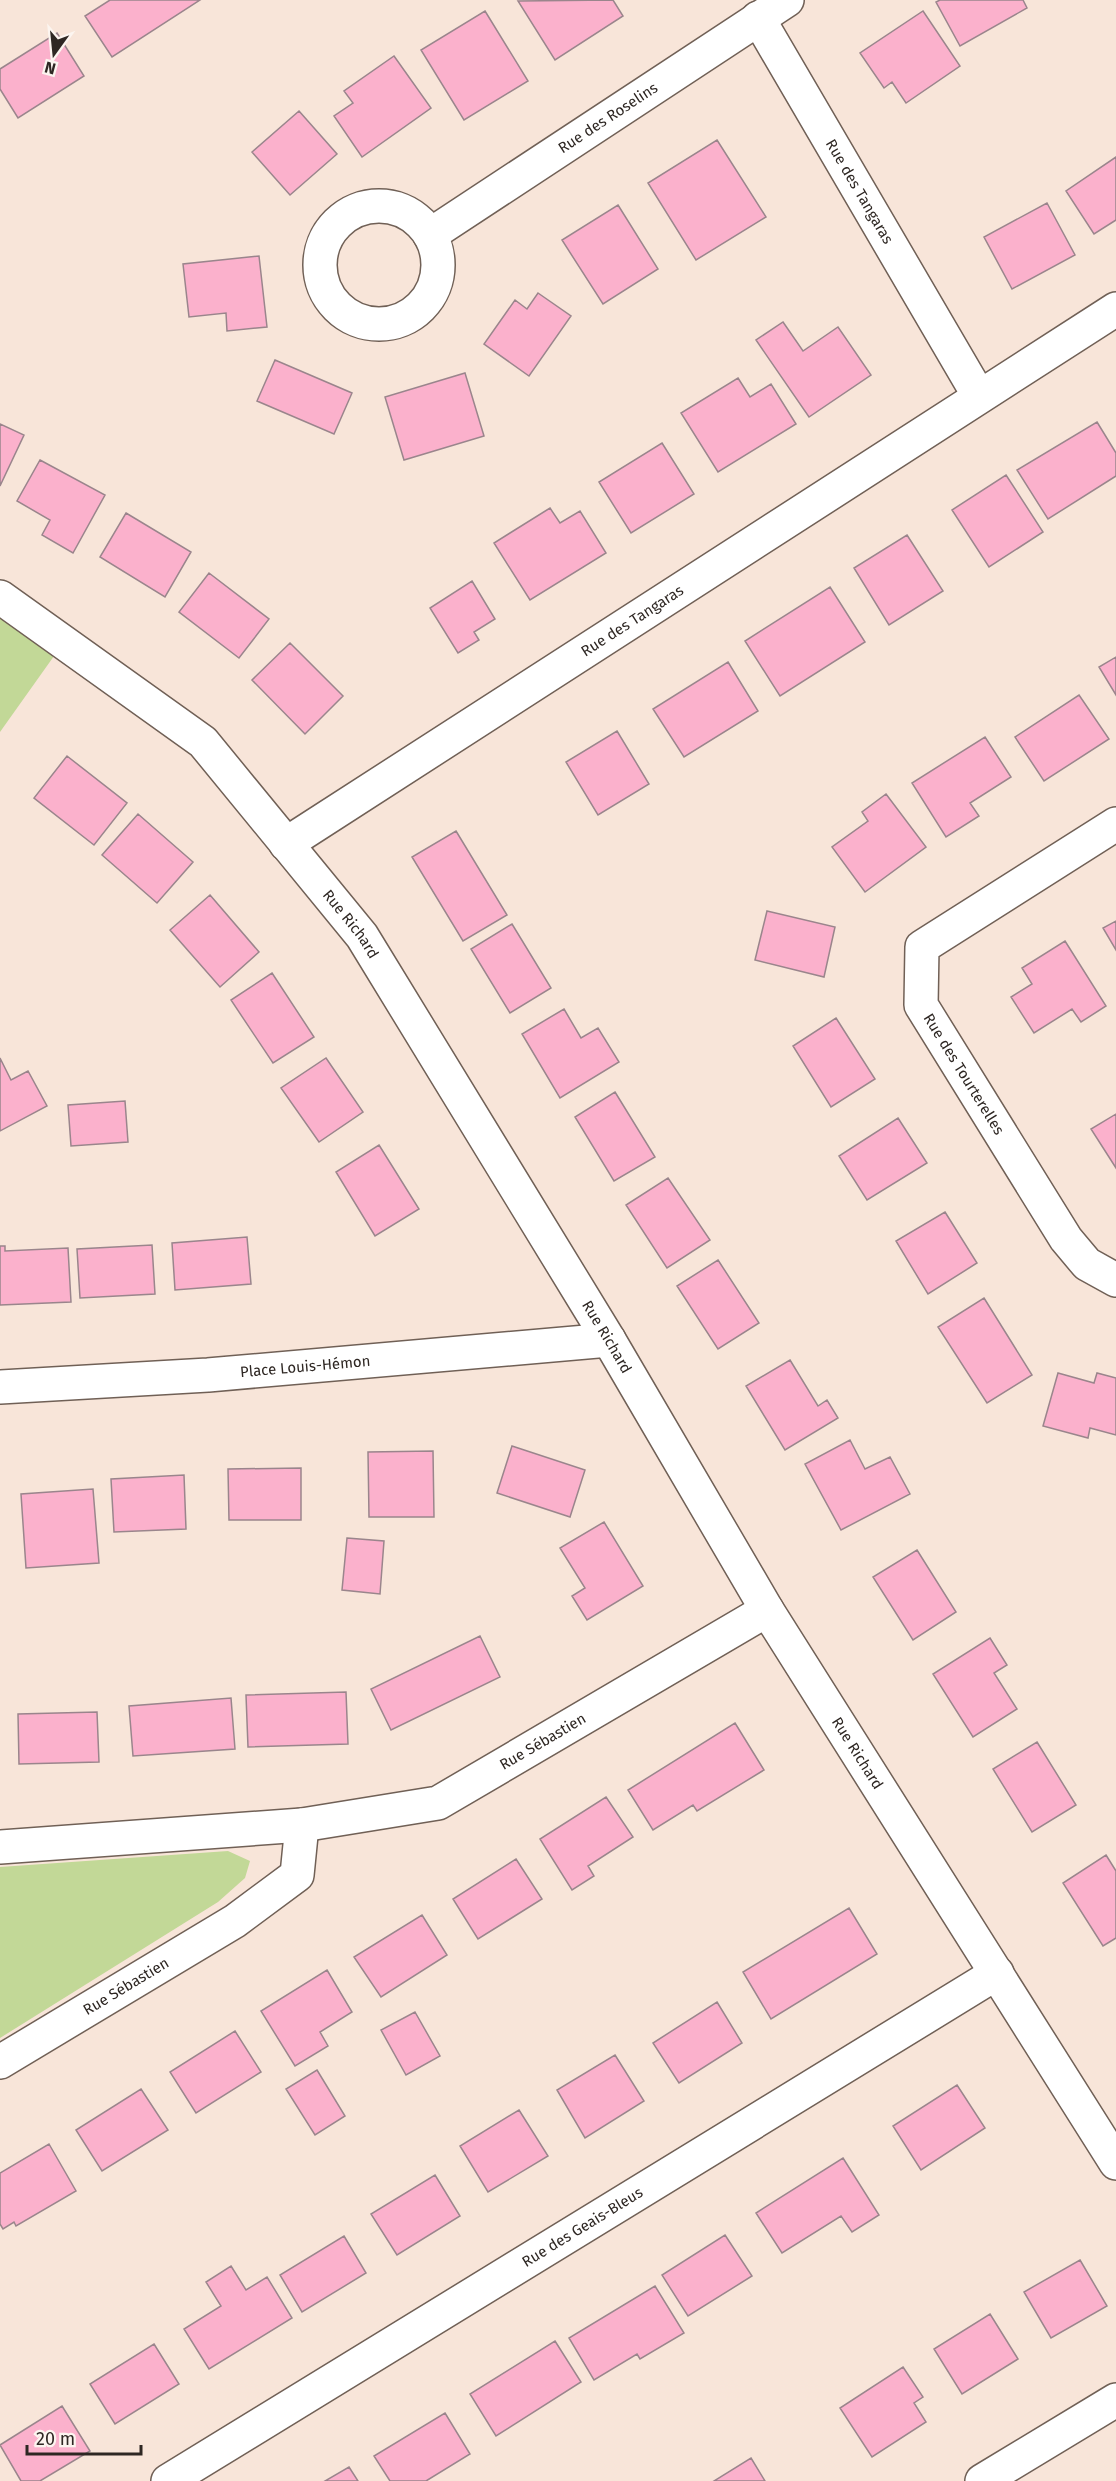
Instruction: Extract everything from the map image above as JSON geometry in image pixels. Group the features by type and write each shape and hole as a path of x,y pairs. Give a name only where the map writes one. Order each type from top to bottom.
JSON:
{"street":[{"name":"Rue des Roselins","path":"430,235 787,0"},
{"name":"Rue des Tangaras","path":"758,18 979,396"},
{"name":"Rue des Tangaras","path":"286,844 1116,309"},
{"name":"Rue Richard","path":"0,597 203,742 362,936 609,1340 767,1610 1116,2163"},
{"name":"Rue des Tourterelles","path":"1116,824 922,947 921,982 921,1005 1066,1239 1087,1264 1116,1280"},
{"name":"Place Louis-Hémon","path":"0,1387 220,1374 609,1340"},
{"name":"Rue Sébastien","path":"0,1847 302,1825 438,1803 767,1610"},
{"name":"Rue Sébastien","path":"0,2062 235,1921 297,1875 302,1825"},
{"name":"Rue des Geais-Bleus","path":"168,2481 997,1973"},
{"path":"982,2481 1116,2400"}],"green space":[{"path":"0,612 59,649 0,732"},
{"path":"228,1851 250,1861 245,1878 218,1902 0,2038 0,1867"}],"building":[{"path":"110,0 200,0 112,57 85,16"},
{"path":"613,0 623,16 555,60 518,1"},
{"path":"940,0 1023,0 1027,8 960,46 936,2"},
{"path":"485,11 528,81 464,120 421,50"},
{"path":"923,11 960,66 906,103 892,82 884,88 860,53"},
{"path":"57,33 84,76 18,118 0,89 0,69"},
{"path":"394,56 431,108 362,157 334,116 353,103 344,91"},
{"path":"299,111 337,154 290,195 252,152"},
{"path":"717,140 766,217 696,260 648,183"},
{"path":"1116,157 1116,220 1094,234 1066,191"},
{"path":"1047,203 1075,255 1012,289 984,237"},
{"path":"618,205 658,269 603,304 562,240"},
{"path":"259,256 267,327 227,331 226,313 189,317 183,264"},
{"path":"538,293 571,316 529,376 484,344 515,300 527,309"},
{"path":"783,322 803,351 838,327 871,375 809,417 756,340"},
{"path":"275,360 352,393 334,434 257,401"},
{"path":"465,373 484,436 404,460 385,397"},
{"path":"738,378 750,397 771,384 796,424 718,472 681,413"},
{"path":"1097,422 1116,453 1116,476 1048,519 1017,470"},
{"path":"0,424 24,435 0,486"},
{"path":"662,443 694,494 631,533 599,482"},
{"path":"40,460 105,495 73,553 42,535 50,520 17,501"},
{"path":"1006,475 1043,532 989,567 952,510"},
{"path":"550,508 560,523 580,511 606,553 530,600 494,543"},
{"path":"126,513 191,552 165,597 100,557"},
{"path":"907,535 943,591 889,625 854,568"},
{"path":"209,573 269,619 239,658 179,612"},
{"path":"472,581 495,619 474,632 479,640 458,653 430,608"},
{"path":"830,587 865,642 780,696 745,641"},
{"path":"290,643 343,696 305,734 252,680"},
{"path":"1116,657 1116,695 1099,667"},
{"path":"728,662 758,711 684,757 653,709"},
{"path":"1079,695 1109,739 1044,781 1015,737"},
{"path":"617,731 649,784 598,815 566,762"},
{"path":"985,737 1011,777 970,803 979,816 946,837 912,783"},
{"path":"67,756 127,803 94,845 34,798"},
{"path":"886,794 926,847 865,892 832,847 868,821 862,812"},
{"path":"138,814 193,862 157,903 102,855"},
{"path":"456,831 507,915 463,941 412,857"},
{"path":"210,895 259,952 220,987 170,930"},
{"path":"767,911 835,927 824,977 755,960"},
{"path":"1116,921 1116,950 1103,928"},
{"path":"512,924 551,988 510,1013 471,949"},
{"path":"1065,941 1106,1006 1081,1022 1072,1009 1034,1033 1011,997 1032,984 1022,968"},
{"path":"272,973 314,1037 273,1063 231,1000"},
{"path":"564,1009 581,1038 598,1028 619,1062 560,1098 522,1034"},
{"path":"836,1018 875,1079 831,1107 793,1046"},
{"path":"0,1058 11,1080 28,1071 47,1106 0,1131"},
{"path":"326,1058 363,1112 319,1142 281,1088"},
{"path":"615,1092 655,1157 614,1181 575,1117"},
{"path":"125,1101 128,1142 71,1146 68,1105"},
{"path":"1116,1114 1116,1168 1091,1129"},
{"path":"898,1118 927,1163 867,1200 839,1156"},
{"path":"379,1145 419,1209 375,1236 336,1172"},
{"path":"668,1178 710,1240 667,1268 626,1205"},
{"path":"945,1212 977,1263 928,1294 896,1241"},
{"path":"247,1237 251,1284 175,1290 172,1243"},
{"path":"152,1245 155,1294 80,1298 77,1249"},
{"path":"0,1246 5,1246 5,1251 68,1248 71,1302 0,1305"},
{"path":"718,1260 759,1323 718,1349 677,1286"},
{"path":"984,1298 1032,1375 987,1403 938,1327"},
{"path":"790,1360 818,1406 827,1400 838,1418 785,1450 746,1386"},
{"path":"1058,1373 1094,1383 1097,1373 1116,1378 1116,1435 1090,1428 1088,1438 1043,1426"},
{"path":"850,1440 865,1469 890,1457 910,1494 841,1530 805,1464"},
{"path":"512,1446 585,1470 570,1517 497,1493"},
{"path":"433,1451 434,1517 369,1517 368,1452"},
{"path":"301,1468 301,1520 229,1520 228,1469"},
{"path":"184,1475 186,1529 114,1532 111,1479"},
{"path":"93,1489 99,1563 26,1568 21,1494"},
{"path":"604,1522 643,1586 587,1620 572,1596 585,1588 560,1548"},
{"path":"347,1538 384,1541 380,1594 342,1590"},
{"path":"917,1550 956,1612 913,1640 873,1577"},
{"path":"480,1636 500,1677 391,1730 371,1689"},
{"path":"990,1638 1007,1665 994,1673 1017,1709 973,1737 933,1674"},
{"path":"346,1692 348,1744 248,1747 246,1695"},
{"path":"231,1698 235,1749 133,1756 129,1706"},
{"path":"97,1712 99,1762 19,1764 18,1714"},
{"path":"735,1723 764,1770 697,1811 693,1805 653,1830 628,1790"},
{"path":"1037,1742 1076,1805 1032,1832 993,1769"},
{"path":"606,1797 633,1837 588,1866 594,1876 572,1890 540,1839"},
{"path":"1106,1855 1116,1871 1116,1938 1103,1946 1063,1883"},
{"path":"516,1859 542,1899 478,1939 453,1899"},
{"path":"849,1908 877,1954 771,2019 743,1972"},
{"path":"422,1915 447,1955 381,1997 354,1957"},
{"path":"327,1970 352,2012 320,2032 328,2046 295,2066 261,2011"},
{"path":"717,2002 742,2043 679,2083 653,2043"},
{"path":"415,2012 440,2056 406,2075 381,2030"},
{"path":"235,2031 261,2072 196,2113 170,2072"},
{"path":"615,2055 644,2101 585,2138 557,2090"},
{"path":"317,2070 345,2116 315,2135 286,2089"},
{"path":"957,2085 985,2128 921,2170 893,2126"},
{"path":"141,2089 168,2130 102,2171 76,2130"},
{"path":"519,2110 548,2156 488,2192 460,2146"},
{"path":"49,2144 76,2191 16,2226 14,2222 3,2229 0,2224 0,2173"},
{"path":"843,2158 879,2215 852,2232 841,2216 782,2253 756,2213"},
{"path":"435,2175 460,2216 397,2255 371,2214"},
{"path":"725,2235 752,2276 688,2316 662,2275"},
{"path":"344,2236 366,2273 302,2312 280,2275"},
{"path":"1080,2260 1107,2306 1051,2338 1024,2292"},
{"path":"231,2266 246,2290 267,2277 292,2318 209,2369 184,2329 221,2306 206,2282"},
{"path":"655,2286 684,2333 640,2359 637,2354 594,2380 569,2338"},
{"path":"990,2314 1018,2359 962,2394 934,2349"},
{"path":"555,2341 581,2382 496,2436 470,2394"},
{"path":"154,2344 179,2384 115,2424 90,2384"},
{"path":"903,2367 923,2397 914,2403 926,2422 872,2457 840,2408"},
{"path":"62,2406 90,2451 40,2481 21,2481 0,2445"},
{"path":"445,2413 470,2454 426,2481 390,2481 374,2456"},
{"path":"751,2458 765,2481 714,2481"},
{"path":"349,2467 358,2481 325,2481"}]}
